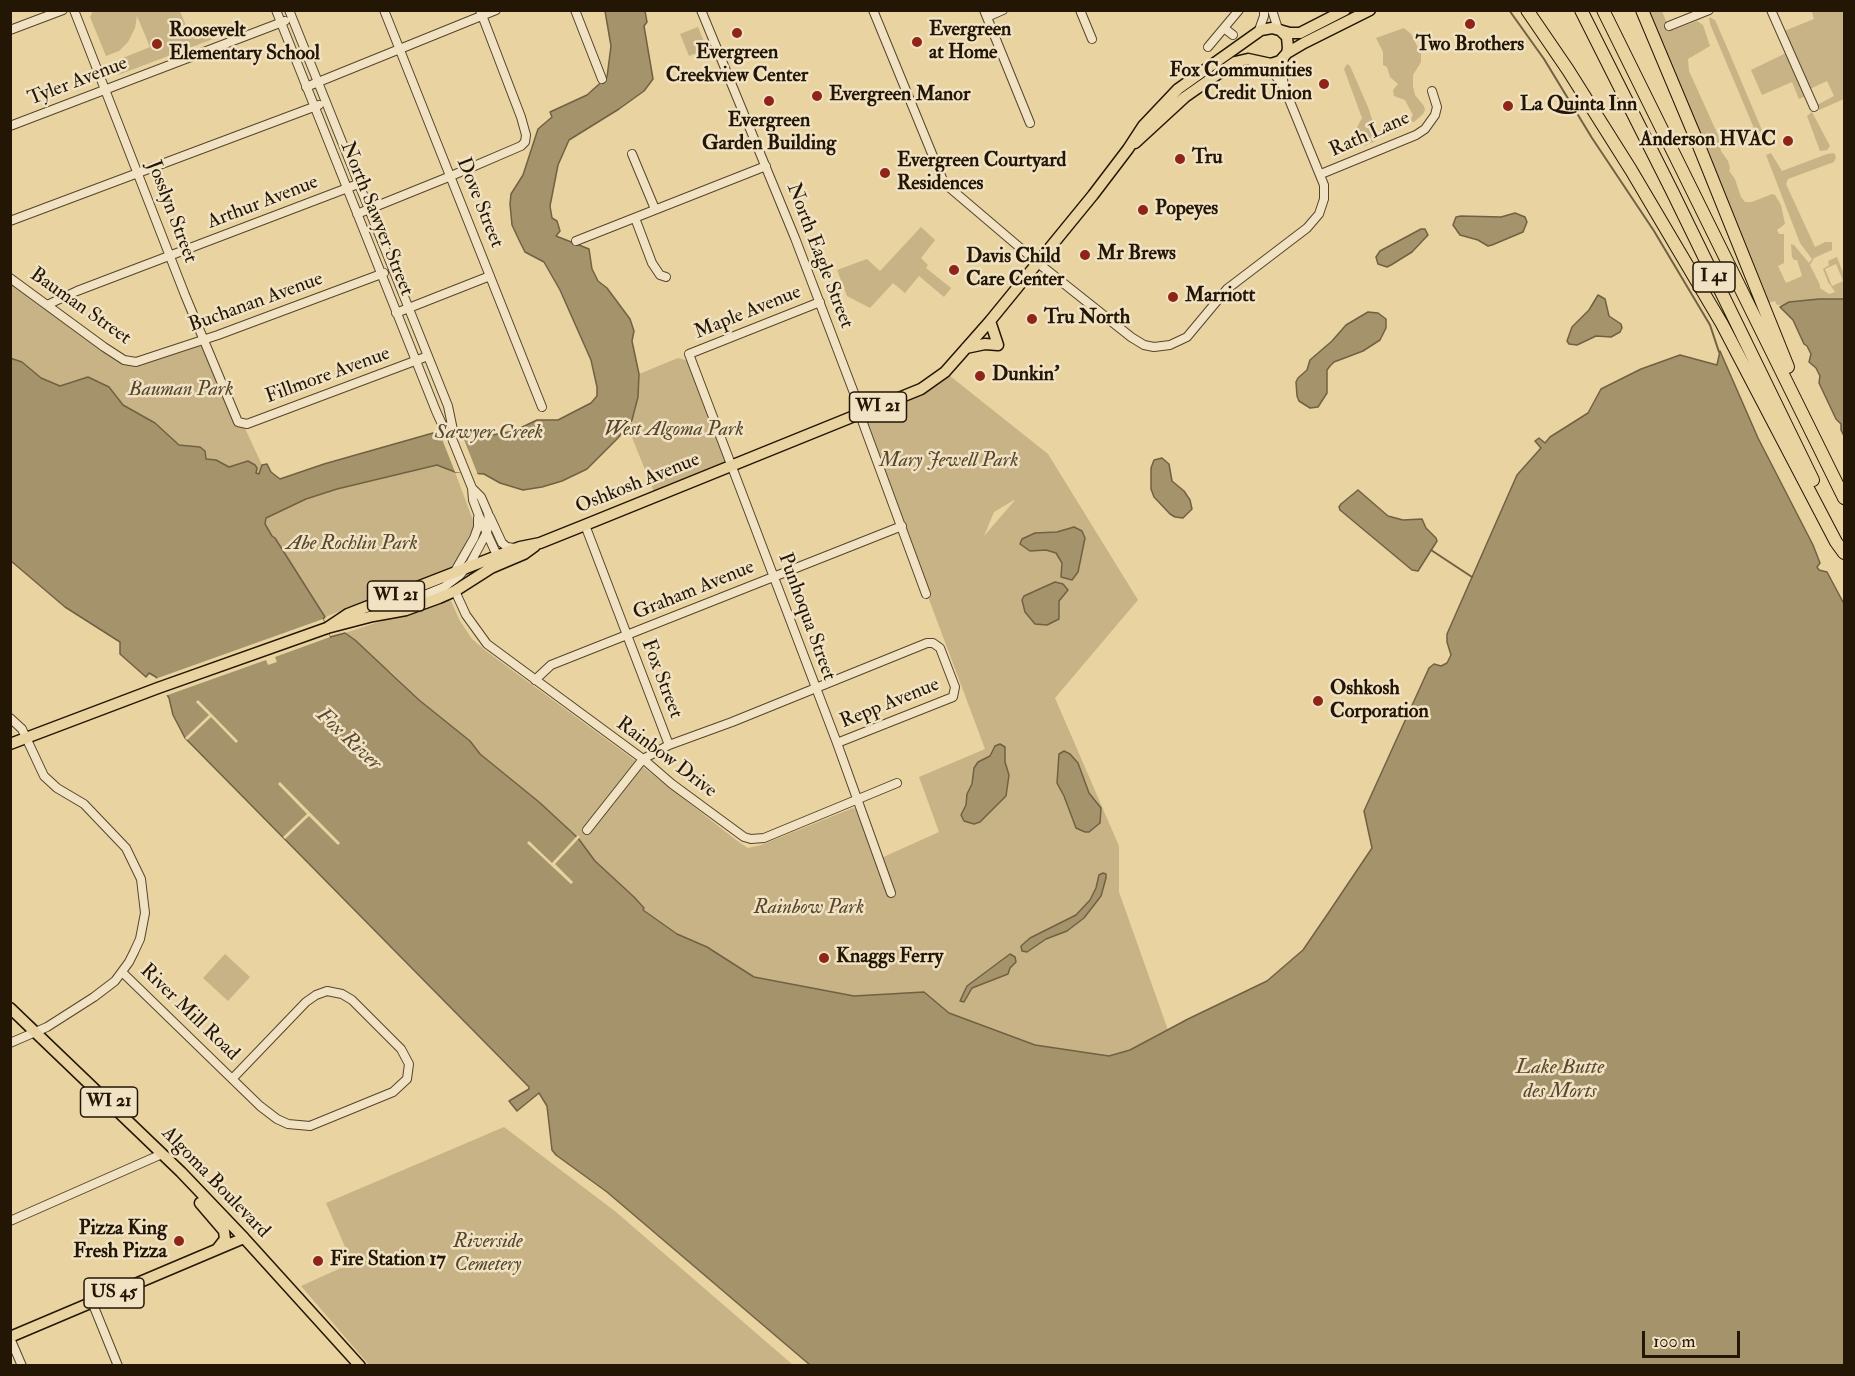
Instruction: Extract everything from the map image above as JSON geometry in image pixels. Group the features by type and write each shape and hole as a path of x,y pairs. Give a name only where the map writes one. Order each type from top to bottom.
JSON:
{"highway":[{"path":"1527,10 1631,170 1716,314 1836,542 1845,553"},
{"name":"I 41","path":"1581,10 1845,546"},
{"name":"I 41","path":"1603,10 1845,498"},
{"path":"1642,10 1793,378 1797,400"}],"main road":[{"path":"1345,10 1303,32 1290,33 1266,28 1257,34 1253,41 1254,52 1264,62 1276,63 1304,42 1370,10"},
{"path":"1278,29 1287,38 1286,55"},
{"name":"Oshkosh Avenue","path":"27,738 158,688 327,628 406,610 454,591 491,568 516,548 540,543 910,395 931,383 945,372 990,321 1093,195 1143,126 1178,89 1257,34"},
{"name":"Oshkosh Avenue","path":"1128,149 1185,97 1214,75 1244,59 1264,62"},
{"path":"966,348 985,344 998,345 990,321"},
{"name":"Oshkosh Avenue","path":"327,628 348,614 467,568 524,554 540,543"},
{"name":"WI 21","path":"10,744 27,738"},
{"name":"Algoma Boulevard","path":"10,1008 181,1172 360,1365"},
{"path":"181,1172 191,1192 224,1231 225,1239 217,1250"},
{"name":"US 45","path":"10,1338 244,1238"}],"street":[{"path":"10,30 63,10"},
{"name":"Josslyn Street","path":"74,10 170,256 232,410 240,423"},
{"name":"North Sawyer Street","path":"276,10 442,425 446,433 452,436"},
{"name":"Dove Street","path":"384,10 543,407"},
{"path":"306,87 400,50 481,13 496,10"},
{"path":"575,10 602,79"},
{"name":"North Eagle Street","path":"701,10 820,302 926,594"},
{"path":"873,10 942,180 1131,337 1144,345 1160,347 1180,342 1187,337 1232,285 1313,222 1319,214 1325,189 1321,174 1284,87 1282,72 1286,55"},
{"path":"1003,10 985,14 1030,123"},
{"path":"1080,10 1092,39"},
{"path":"1208,47 1239,10"},
{"path":"1257,34 1264,10"},
{"path":"1272,10 1278,29"},
{"path":"1669,26 1709,10"},
{"path":"1771,10 1814,107"},
{"path":"357,214 521,146 525,142 526,135 521,117 481,13"},
{"name":"Tyler Avenue","path":"10,126 281,23 290,14"},
{"name":"North Sawyer Street","path":"290,14 448,406 452,436 472,488 477,511 502,558"},
{"path":"1224,28 1233,35"},
{"path":"1264,62 1284,87"},
{"name":"Rath Lane","path":"1321,174 1416,135 1425,129 1435,115 1437,107 1432,91"},
{"path":"10,221 325,102"},
{"path":"633,154 655,209"},
{"path":"576,241 766,166"},
{"name":"Arthur Avenue","path":"47,305 77,291 358,184"},
{"path":"634,218 652,263 666,278"},
{"name":"Buchanan Avenue","path":"131,362 143,362 392,270"},
{"path":"396,313 490,276"},
{"name":"Bauman Street","path":"10,278 104,347 131,362"},
{"name":"Maple Avenue","path":"689,354 820,302"},
{"name":"Punhoqua Street","path":"689,354 837,743 891,893"},
{"name":"Fillmore Avenue","path":"240,423 247,424 428,356"},
{"name":"North Sawyer Street","path":"472,488 481,497 502,543 507,547 516,548"},
{"path":"454,573 478,527 477,511"},
{"path":"373,616 444,587 467,568 487,532 488,513"},
{"name":"Fox Street","path":"585,525 669,745"},
{"name":"Graham Avenue","path":"535,680 551,665 902,526"},
{"name":"Rainbow Drive","path":"454,591 466,615 487,644 643,759 672,784 739,834 751,839 764,838 897,783"},
{"name":"Repp Avenue","path":"815,688 927,643 933,643 942,651 955,687 954,695 950,699 837,743"},
{"path":"587,830 643,759 669,745 815,688"},
{"path":"10,718 22,729 44,776 50,783 84,804 118,838 137,869 144,900 140,939 122,972 94,997 36,1032 10,1043"},
{"name":"River Mill Road","path":"122,972 260,1106 276,1119 288,1124 305,1126 322,1122 393,1092 407,1079 409,1065 401,1050 352,1000 342,994 327,991 311,997 233,1078"},
{"path":"11,1218 162,1154"},
{"path":"92,1302 118,1365"},
{"path":"10,1338 22,1365"}],"green space":[{"path":"93,11 180,11 190,36 209,29 213,39 118,75 113,62 150,47 137,16 135,28 128,42 119,51 106,56 90,17"},
{"path":"1649,11 1662,11 1670,31 1697,21 1703,25 1710,46 1688,59 1689,71 1718,135 1721,151 1728,161 1729,171 1735,179 1741,197 1745,202 1752,202 1772,194 1781,205 1785,224 1777,230 1779,234 1784,234 1784,263 1778,266 1786,283 1802,276 1797,260 1792,257 1791,244 1809,263 1812,259 1800,243 1766,155 1771,153 1782,171 1827,154 1834,153 1836,157 1834,162 1788,179 1786,184 1815,247 1825,242 1832,242 1832,250 1814,258 1810,265 1820,288 1829,294 1835,292 1823,269 1829,265 1828,261 1837,257 1844,275 1844,299 1789,302 1781,305 1777,305 1775,301 1768,303","holes":["1836,264 1843,281 1832,286 1825,269"]},
{"path":"1844,11 1844,99 1819,110 1817,105 1834,96 1827,81 1810,89 1784,31 1814,19 1812,12"},
{"path":"1709,17 1715,20 1764,139 1759,140"},
{"path":"698,27 707,49 689,56 680,34"},
{"path":"1404,28 1411,34 1421,54 1421,62 1413,75 1413,86 1415,95 1425,110 1414,122 1410,121 1413,115 1405,100 1394,96 1393,90 1398,84 1390,77 1387,67 1383,65 1383,52 1376,38"},
{"path":"1786,53 1806,96 1799,99 1792,82 1762,95 1751,70"},
{"path":"1347,64 1350,66 1368,107 1378,137 1364,146 1352,143 1354,133 1362,118 1344,69"},
{"path":"1812,112 1830,146 1827,150 1820,151 1807,116"},
{"path":"921,227 935,240 921,258 928,265 926,268 951,288 944,297 919,276 905,293 893,283 870,308 847,296 837,270 867,259 880,271"},
{"name":"Bauman Park","path":"11,278 131,362 204,340 262,465 260,475 256,473 255,465 229,467 216,460 206,459 200,447 179,445 155,423 123,405 109,387 88,377 60,386 51,384 11,358"},
{"name":"West Algoma Park","path":"678,358 692,362 732,466 656,497 627,425 638,397 639,374"},
{"path":"945,372 1048,454 1138,600 1055,698 1119,846 1119,892 1168,1030 1130,1050 1109,1056 1035,1045 949,1013 924,992 854,996 754,977 707,947 677,934 643,910 634,897 595,861 578,838 345,633 445,600 451,601 472,639 486,651 629,756 748,848 761,845 853,808 858,810 879,859 939,832 919,777 985,749 860,415","holes":["1015,500 984,536 994,512"]},
{"name":"Abe Rochlin Park","path":"437,465 455,472 474,523 456,562 450,568 325,617 272,536 265,524 266,518 306,499 337,489"},
{"path":"225,954 250,977 228,1001 203,978"},
{"name":"Riverside Cemetery","path":"504,1127 616,1212 793,1365 369,1365 301,1286 352,1263 326,1203"}],"water":[{"name":"Lake Butte des Morts","path":"605,11 645,11 647,22 644,26 653,79 644,91 569,140 558,165 550,206 552,218 557,221 560,231 556,236 589,249 592,269 598,281 607,288 630,319 634,331 632,341 639,374 638,397 632,420 618,438 587,469 562,481 542,487 523,490 500,483 484,474 455,472 437,465 337,489 306,499 266,518 265,524 272,536 325,617 323,619 330,637 345,633 355,640 419,700 470,741 480,754 539,802 578,838 595,861 634,897 644,908 643,910 677,934 707,947 754,977 854,996 924,992 949,1013 1035,1045 1109,1056 1130,1050 1267,981 1303,950 1372,848 1364,811 1429,668 1434,664 1441,666 1447,663 1451,655 1447,634 1517,475 1541,448 1535,441 1539,438 1545,443 1550,437 1588,413 1601,389 1641,369 1680,355 1717,365 1720,351 1758,438 1813,545 1820,563 1817,567 1827,572 1844,602 1844,1365 810,1365 607,1192 556,1155 552,1150 547,1106 539,1093 517,1111 509,1101 529,1087 185,738 173,715 169,698 156,677 149,673 146,677 120,654 120,642 65,607 11,561 10,358 22,362 41,378 60,386 88,377 109,387 123,405 155,423 179,445 200,447 205,451 206,459 216,460 229,467 248,461 255,465 256,473 259,474 262,465 267,464 271,472 280,479 433,433 476,438 514,431 537,420 558,420 591,403 597,396 597,387 591,360 560,290 544,262 525,252 512,225 510,204 511,194 523,175 538,129 552,117 550,112 587,95 607,77 611,46"},
{"path":"1515,213 1525,217 1527,222 1523,232 1488,246 1478,240 1460,235 1453,225 1456,217 1461,216 1501,217"},
{"path":"1425,229 1428,235 1412,252 1387,267 1378,264 1376,257 1380,251"},
{"path":"1598,295 1605,299 1609,316 1621,324 1620,332 1611,337 1596,336 1577,345 1569,344 1567,341 1572,327 1589,310"},
{"path":"1844,299 1844,436 1841,424 1836,419 1819,383 1820,376 1809,362 1811,354 1793,320 1780,307 1789,302"},
{"path":"1368,312 1378,313 1386,319 1386,328 1380,340 1363,351 1334,362 1330,366 1327,370 1327,393 1318,407 1310,408 1299,401 1296,382 1307,370 1310,360 1346,325"},
{"path":"1162,458 1169,464 1172,481 1184,491 1190,500 1192,509 1183,518 1170,514 1154,497 1151,489 1151,468 1154,460"},
{"path":"1358,490 1388,516 1403,520 1422,519 1437,541 1418,571 1412,570 1340,510 1341,504"},
{"path":"1074,527 1082,531 1085,538 1078,572 1072,580 1061,577 1062,563 1056,553 1046,550 1030,551 1020,544 1022,539 1035,533 1057,532"},
{"path":"1055,582 1063,584 1068,590 1059,601 1059,619 1047,625 1035,624 1025,612 1022,600 1024,596"},
{"path":"1000,744 1005,747 1005,762 1009,775 1006,796 980,822 974,824 964,821 961,815 972,784 974,768 978,762 990,756 995,746"},
{"path":"1064,751 1078,763 1089,793 1101,808 1100,823 1089,832 1076,828 1057,783 1059,754"},
{"path":"1106,874 1106,878 1101,896 1084,918 1067,931 1046,939 1027,952 1022,951 1021,946 1030,938 1076,915 1090,900 1099,875"},
{"path":"1010,954 1015,957 1016,962 1008,974 972,988 964,1002 960,1001 967,986"}],"pier":[{"path":"440,434 463,437 478,475 455,472"},
{"path":"323,619 330,637 275,657 277,662 268,665 266,660 165,696 155,679"},
{"path":"198,700 238,741 236,743 211,717 187,740 185,738 209,715 196,702"},
{"path":"280,782 340,843 338,845 309,816 285,839 283,837 307,814 278,784"},
{"path":"578,835 580,837 555,864 573,882 571,884 527,843 529,841 552,863"}],"waterway":[{"path":"1509,10 1544,59 1592,138 1654,231 1710,325 1719,352"},
{"path":"1431,550 1472,577"}],"place":[{"name":"Two Brothers","path":"1470,24"},
{"name":"Evergreen Creekview Center","path":"737,33"},
{"name":"Evergreen at Home","path":"917,42"},
{"name":"Roosevelt Elementary School","path":"157,44"},
{"name":"Fox Communities Credit Union","path":"1324,84"},
{"name":"Evergreen Manor","path":"817,96"},
{"name":"Evergreen Garden Building","path":"769,101"},
{"name":"La Quinta Inn","path":"1508,106"},
{"name":"Anderson HVAC","path":"1788,141"},
{"name":"Tru","path":"1180,159"},
{"name":"Evergreen Courtyard Residences","path":"885,173"},
{"name":"Popeyes","path":"1143,210"},
{"name":"Mr Brews","path":"1085,255"},
{"name":"Davis Child Care Center","path":"954,270"},
{"name":"Marriott","path":"1173,297"},
{"name":"Tru North","path":"1032,319"},
{"name":"Dunkin'","path":"980,376"},
{"name":"Oshkosh Corporation","path":"1318,701"},
{"name":"Knaggs Ferry","path":"824,958"},
{"name":"Pizza King Fresh Pizza","path":"179,1241"},
{"name":"Fire Station 17","path":"318,1261"}],"water label":[{"name":"Sawyer Creek","path":"489,433"},
{"name":"Fox River","path":"348,740"}],"park label":[{"name":"Mary Jewell Park","path":"949,462"},
{"name":"Rainbow Park","path":"809,909"}]}
